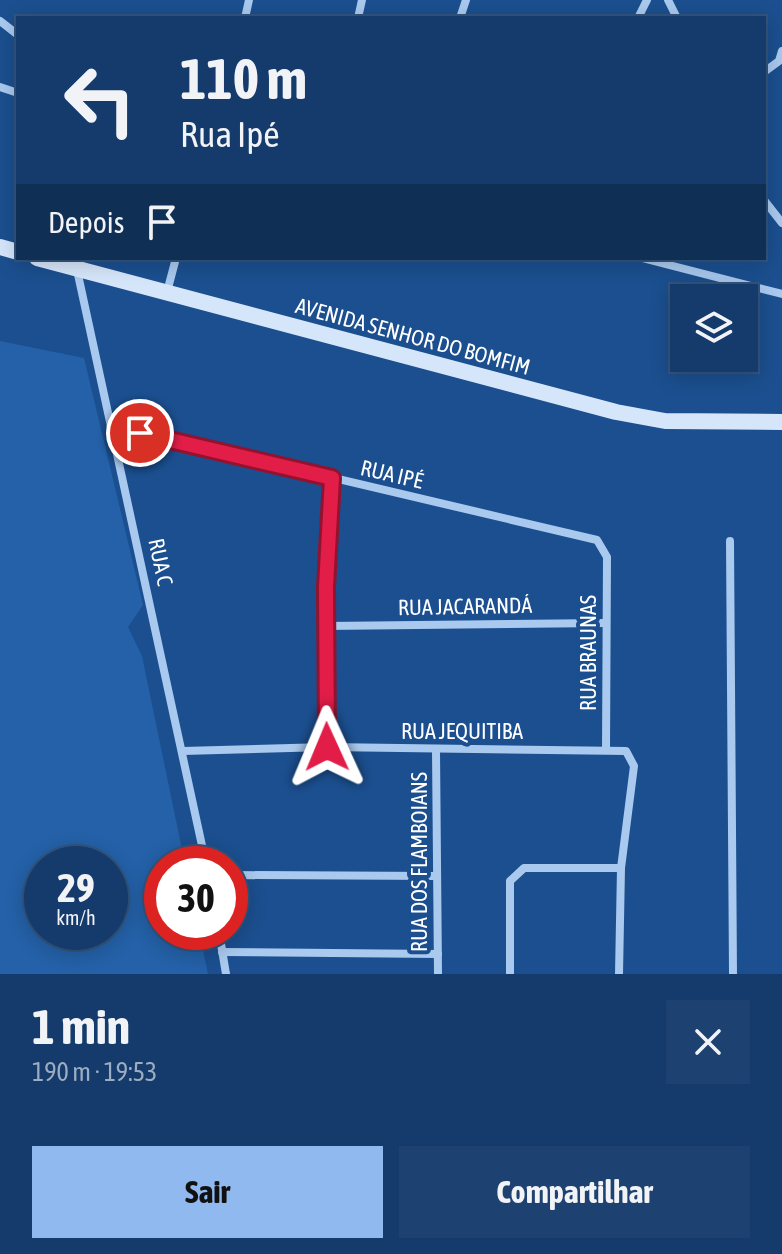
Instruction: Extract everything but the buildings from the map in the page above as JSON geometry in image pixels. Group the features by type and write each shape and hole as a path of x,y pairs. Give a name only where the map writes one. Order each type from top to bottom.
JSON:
{"street":[{"path":"0,21 16,33"},
{"path":"766,71 779,61 782,51"},
{"path":"766,203 782,223"},
{"name":"AVENIDA SENHOR DO BOMFIM","path":"44,260 616,412 665,421 782,422"},
{"path":"167,293 175,260"},
{"path":"650,260 782,294"},
{"name":"RUA C","path":"77,270 202,846"},
{"name":"RUA IPÉ","path":"113,426 597,540 607,557"},
{"path":"327,747 325,626 332,478"},
{"path":"730,541 733,974"},
{"name":"RUA BRAUNAS","path":"606,749 607,557"},
{"name":"RUA JACARANDÁ","path":"325,626 605,623"},
{"name":"RUA JEQUITIBA","path":"183,751 327,747 606,749"},
{"path":"606,749 626,751 634,766 621,868 619,974"},
{"name":"RUA DOS FLAMBOIANS","path":"436,750 438,974"},
{"path":"510,974 510,881 513,874 524,868 621,868"},
{"path":"248,875 436,876"},
{"path":"226,974 222,952 438,954"}],"shaded area":[{"path":"0,341 84,358 143,605 128,627 142,656 181,846 144,846 144,950 203,950 208,974 0,974"}],"route":[{"path":"140,433 332,478 325,626 327,747"}]}
